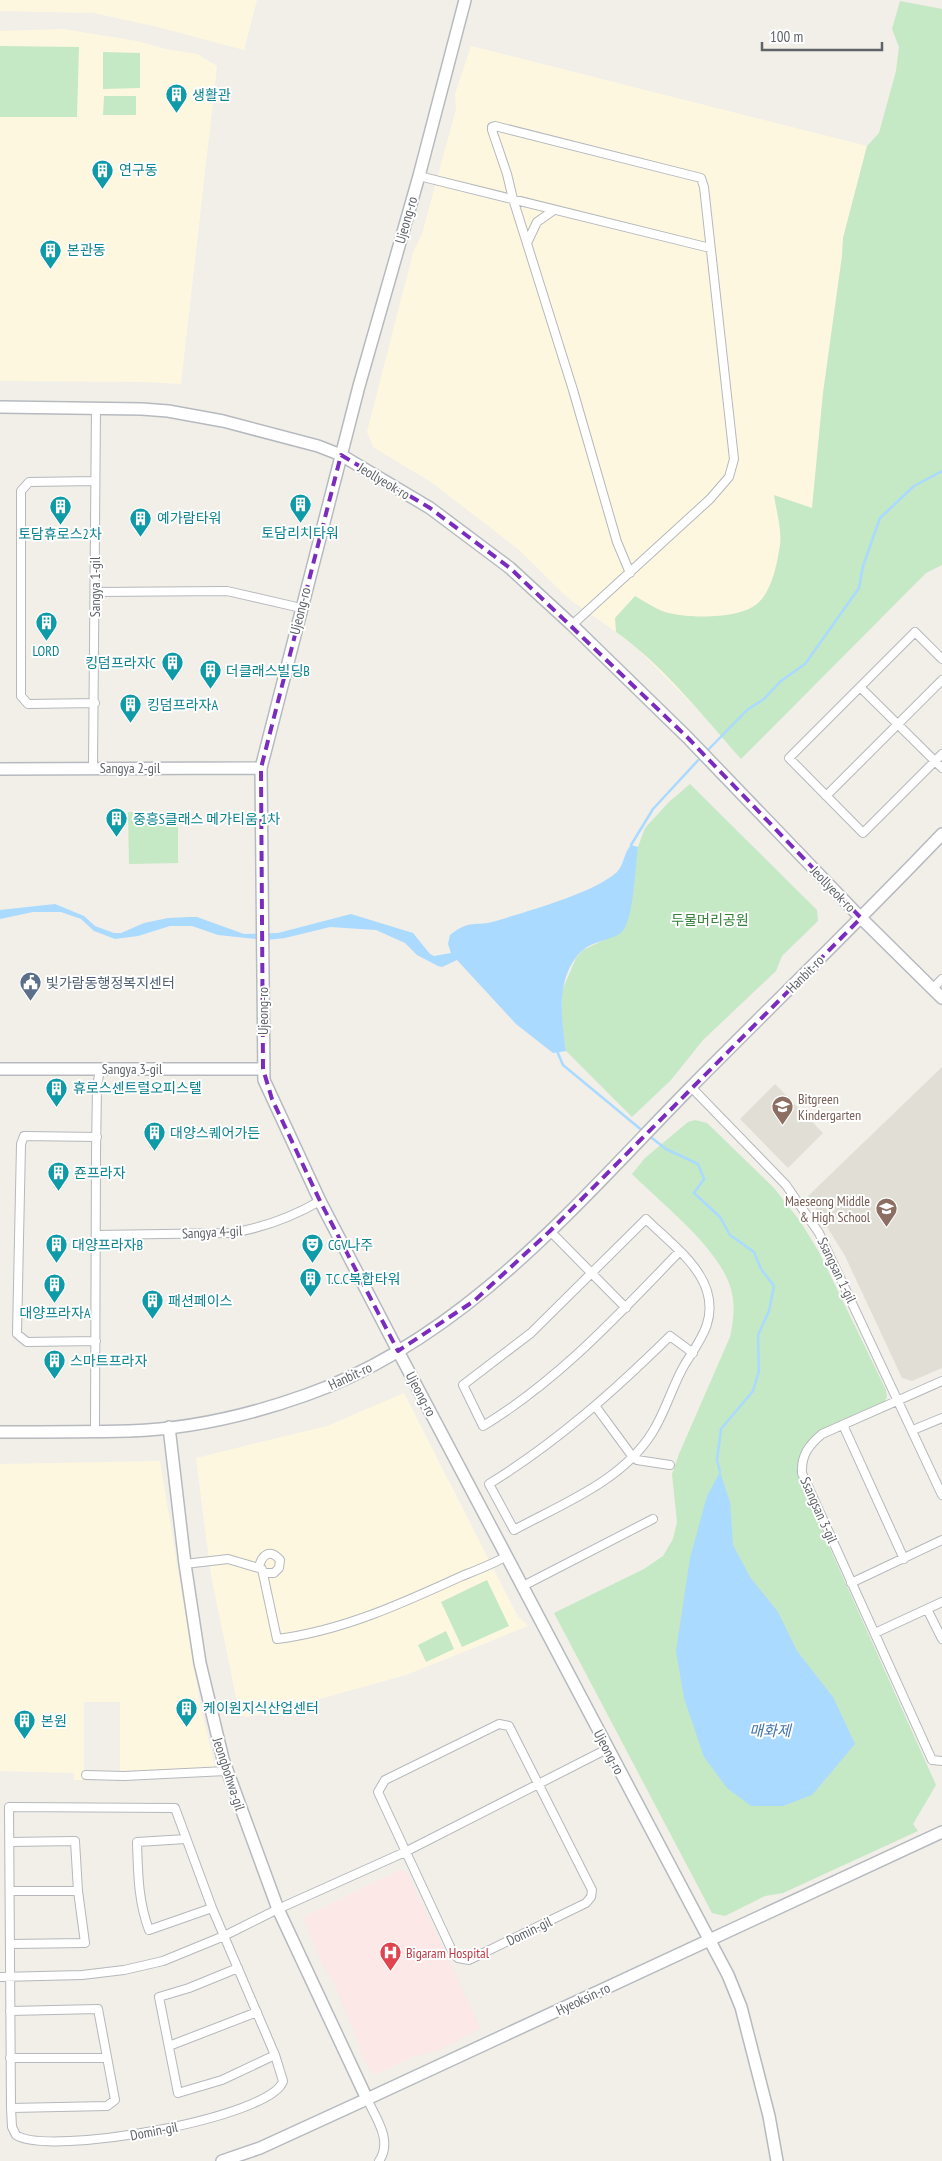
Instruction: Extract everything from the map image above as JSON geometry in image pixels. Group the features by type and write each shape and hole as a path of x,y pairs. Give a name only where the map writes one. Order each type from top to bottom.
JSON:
{"street":[{"name":"Ujeong-ro","path":"465,0 341,455 261,768 264,1080 320,1200 398,1351 508,1556 607,1749 710,1940 741,2007 769,2116 777,2161"},
{"path":"572,625 630,574 710,498 729,477 734,459 704,187 700,178 495,126 492,127 492,130 507,174 526,243 573,390 617,542 630,574"},
{"path":"418,176 710,248"},
{"path":"526,243 537,222 554,210"},
{"name":"Jeollyeok-ro","path":"0,407 96,407 160,410 195,415 309,444 341,455 430,508 510,568 572,625 686,737 861,918 942,998"},
{"name":"Sangya 1-gil","path":"94,768 96,407"},
{"path":"95,481 29,482 21,491 21,696 28,704 95,703"},
{"path":"95,592 227,591 301,608"},
{"path":"942,659 915,632 788,758 862,833 942,754"},
{"path":"826,796 942,680"},
{"path":"860,687 942,768"},
{"name":"Sangya 2-gil","path":"0,770 261,768"},
{"name":"Hanbit-ro","path":"0,1432 95,1431 169,1427 252,1412 307,1395 351,1377 428,1333 474,1301 550,1231 942,834"},
{"path":"932,989 942,979"},
{"name":"Sangya 3-gil","path":"0,1069 263,1069"},
{"path":"95,1431 96,1138 97,1086 100,1070"},
{"name":"Ssangsan 1-gil","path":"691,1087 776,1174 809,1216 828,1251 942,1495"},
{"path":"96,1138 24,1136 21,1144 17,1334 27,1342 96,1340"},
{"name":"Sangya 4-gil","path":"97,1235 222,1233 251,1230 278,1221 320,1200"},
{"path":"680,1252 626,1308 552,1378 483,1426 463,1385 531,1333 592,1275 646,1219 680,1252 700,1275 710,1304 708,1325 694,1353 684,1365 653,1431 632,1456 600,1484 514,1530 489,1484 545,1448 596,1407 670,1336 694,1353"},
{"path":"550,1231 626,1308"},
{"name":"Ssangsan 3-gil","path":"942,1381 822,1434 810,1444 802,1464 802,1473 932,1760 942,1761"},
{"path":"596,1407 632,1456 637,1460 670,1465"},
{"path":"913,1430 942,1418"},
{"path":"843,1425 904,1558"},
{"name":"Jeongbohwa-gil","path":"169,1427 185,1564 200,1663 226,1771 278,1909 368,2099"},
{"path":"523,1586 653,1519"},
{"path":"852,1583 942,1540"},
{"path":"185,1564 228,1558 261,1571 277,1639 338,1626 382,1611 427,1594 508,1556"},
{"path":"875,1633 942,1602"},
{"path":"927,1609 942,1639"},
{"name":"Domin-gil","path":"499,1724 508,1726 591,1884 591,1897 586,1903 469,1960 464,1960 454,1953 405,1852 379,1797 379,1788 385,1780 499,1724"},
{"path":"0,1977 82,1975 144,1967 224,1936 278,1909 405,1852 607,1749"},
{"path":"86,1775 124,1776 226,1771"},
{"name":"Domin-gil","path":"9,1807 175,1808 186,1839 212,1908 276,2055 283,2080 275,2092 218,2115 152,2132 105,2138 29,2140 16,2135 12,2127 11,2108 9,1807"},
{"name":"Hyeoksin-ro","path":"222,2161 260,2148 368,2099 942,1832"},
{"path":"186,1839 137,1842 139,1892 145,1921 149,1930 212,1908"},
{"path":"10,1842 76,1841 78,1891 85,1943 10,1944"},
{"path":"10,1891 78,1891"},
{"path":"238,1968 189,1988 158,1997 178,2093 222,2080 276,2055"},
{"path":"10,2011 98,2009 115,2100 111,2105 11,2108"},
{"path":"169,2046 257,2012"},
{"path":"10,2058 107,2058"},
{"path":"368,2099 384,2138 385,2149 379,2161"}],"highlighted area":[{"path":"341,455 430,508 510,568 687,737 861,918 550,1231 474,1301 398,1351 320,1201 272,1099 263,1069 261,768"}],"shaded area":[{"path":"0,0 257,0 244,50 158,27 94,13 0,11"},
{"path":"63,29 137,41 165,49 197,54 217,66 181,384 0,381 0,31"},
{"path":"471,46 867,146 843,238 823,393 805,588 703,715 632,643 569,599 518,549 431,482 373,447 367,432 413,253 422,234 456,109 455,94"},
{"name":"Maeseong Middle & High School","path":"942,1067 942,1368 912,1381 902,1378 845,1256 808,1196"},
{"name":"Bitgreen Kindergarten","path":"775,1084 823,1133 788,1168 740,1119"},
{"path":"404,1393 517,1615 528,1626 406,1675 265,1714 245,1717 239,1712 211,1575 196,1458 327,1426"},
{"path":"160,1461 200,1703 215,1768 120,1771 120,1702 84,1702 84,1780 74,1780 74,1773 0,1771 0,1464"},
{"name":"Bigaram Hospital","path":"400,1870 404,1870 409,1876 481,2029 437,2051 412,2057 377,2074 373,2073 362,2056 360,2046 332,1978 323,1966 304,1919 306,1916"}],"green space":[{"path":"900,1 942,9 942,565 926,573 741,759 666,675 616,632 615,618 635,596 662,611 684,616 727,615 751,608 764,596 774,575 780,545 780,533 774,495 812,508 823,393 843,238 867,146 879,133 896,71 899,47 892,29"},
{"path":"0,46 79,47 77,117 0,117"},
{"path":"103,52 140,53 140,88 103,89"},
{"path":"104,96 136,96 136,115 103,115"},
{"name":"두물머리공원","path":"690,784 817,910 818,921 782,956 776,971 703,1040 671,1080 632,1117 566,1051 561,1019 562,991 576,958 583,950 621,932 638,847 645,828 669,802"},
{"path":"128,812 178,812 178,863 129,864"},
{"path":"695,1120 707,1123 774,1188 800,1221 819,1252 886,1390 887,1397 884,1402 828,1428 808,1441 801,1453 799,1472 802,1486 936,1785 913,1824 918,1831 783,1893 765,1896 725,1916 712,1913 554,1613 644,1569 663,1556 673,1539 677,1522 672,1474 730,1337 733,1303 729,1283 722,1268 712,1254 686,1225 632,1174 645,1158 688,1122"},
{"path":"487,1580 509,1626 462,1647 441,1602"},
{"path":"446,1631 454,1649 426,1662 418,1645"}],"water":[{"path":"631,845 638,847 629,917 621,933 587,947 574,960 568,972 562,998 566,1051 553,1053 516,1024 457,960 442,967 438,966 417,955 405,943 376,930 330,927 285,938 266,940 218,935 192,926 170,926 138,936 115,939 94,931 81,919 61,912 33,912 0,919 0,910 55,904 84,916 95,926 114,933 121,933 144,923 168,918 197,917 244,934 278,933 351,914 413,933 430,954 434,956 451,953 448,944 450,935 463,927 489,923 542,907 607,880 617,872"},
{"name":"매화제","path":"720,1472 730,1502 733,1545 750,1577 778,1612 797,1651 833,1697 855,1744 812,1795 783,1806 751,1806 727,1788 704,1757 684,1698 676,1651 690,1558 707,1496"}],"waterway":[{"path":"706,752 747,710 764,699 781,681 805,664 859,588 863,566 880,518 914,486 942,471"},
{"path":"631,845 653,809 702,756"},
{"path":"557,1051 563,1065 644,1132"},
{"path":"648,1135 666,1149 698,1164 704,1179 694,1193 720,1217 730,1235 754,1252 761,1269 774,1286 769,1311 758,1335 759,1371 753,1391 721,1429 717,1460 720,1472"}],"place":[{"name":"생활관","path":"176,114"},
{"name":"연구동","path":"103,189"},
{"name":"본관동","path":"51,269"},
{"name":"토담리치타워","path":"300,524"},
{"name":"토담휴로스2차","path":"60,525"},
{"name":"예가람타워","path":"141,537"},
{"name":"LORD","path":"46,642"},
{"name":"킹덤프라자C","path":"172,682"},
{"name":"더클래스빌딩B","path":"210,690"},
{"name":"킹덤프라자A","path":"131,724"},
{"name":"중흥S클래스 메가티움 1차","path":"117,838"},
{"name":"빛가람동행정복지센터","path":"30,1002"},
{"name":"휴로스센트럴오피스텔","path":"57,1107"},
{"name":"Bitgreen Kindergarten","path":"782,1126"},
{"name":"대양스퀘어가든","path":"154,1152"},
{"name":"죤프라자","path":"58,1192"},
{"name":"Maeseong Middle & High School","path":"886,1228"},
{"name":"대양프라자B","path":"56,1264"},
{"name":"CGV나주","path":"312,1264"},
{"name":"T.C.C복합타워","path":"310,1298"},
{"name":"대양프라자A","path":"55,1304"},
{"name":"패션페이스","path":"152,1320"},
{"name":"스마트프라자","path":"54,1380"},
{"name":"케이원지식산업센터","path":"187,1727"},
{"name":"본원","path":"25,1740"},
{"name":"Bigaram Hospital","path":"390,1972"}]}
